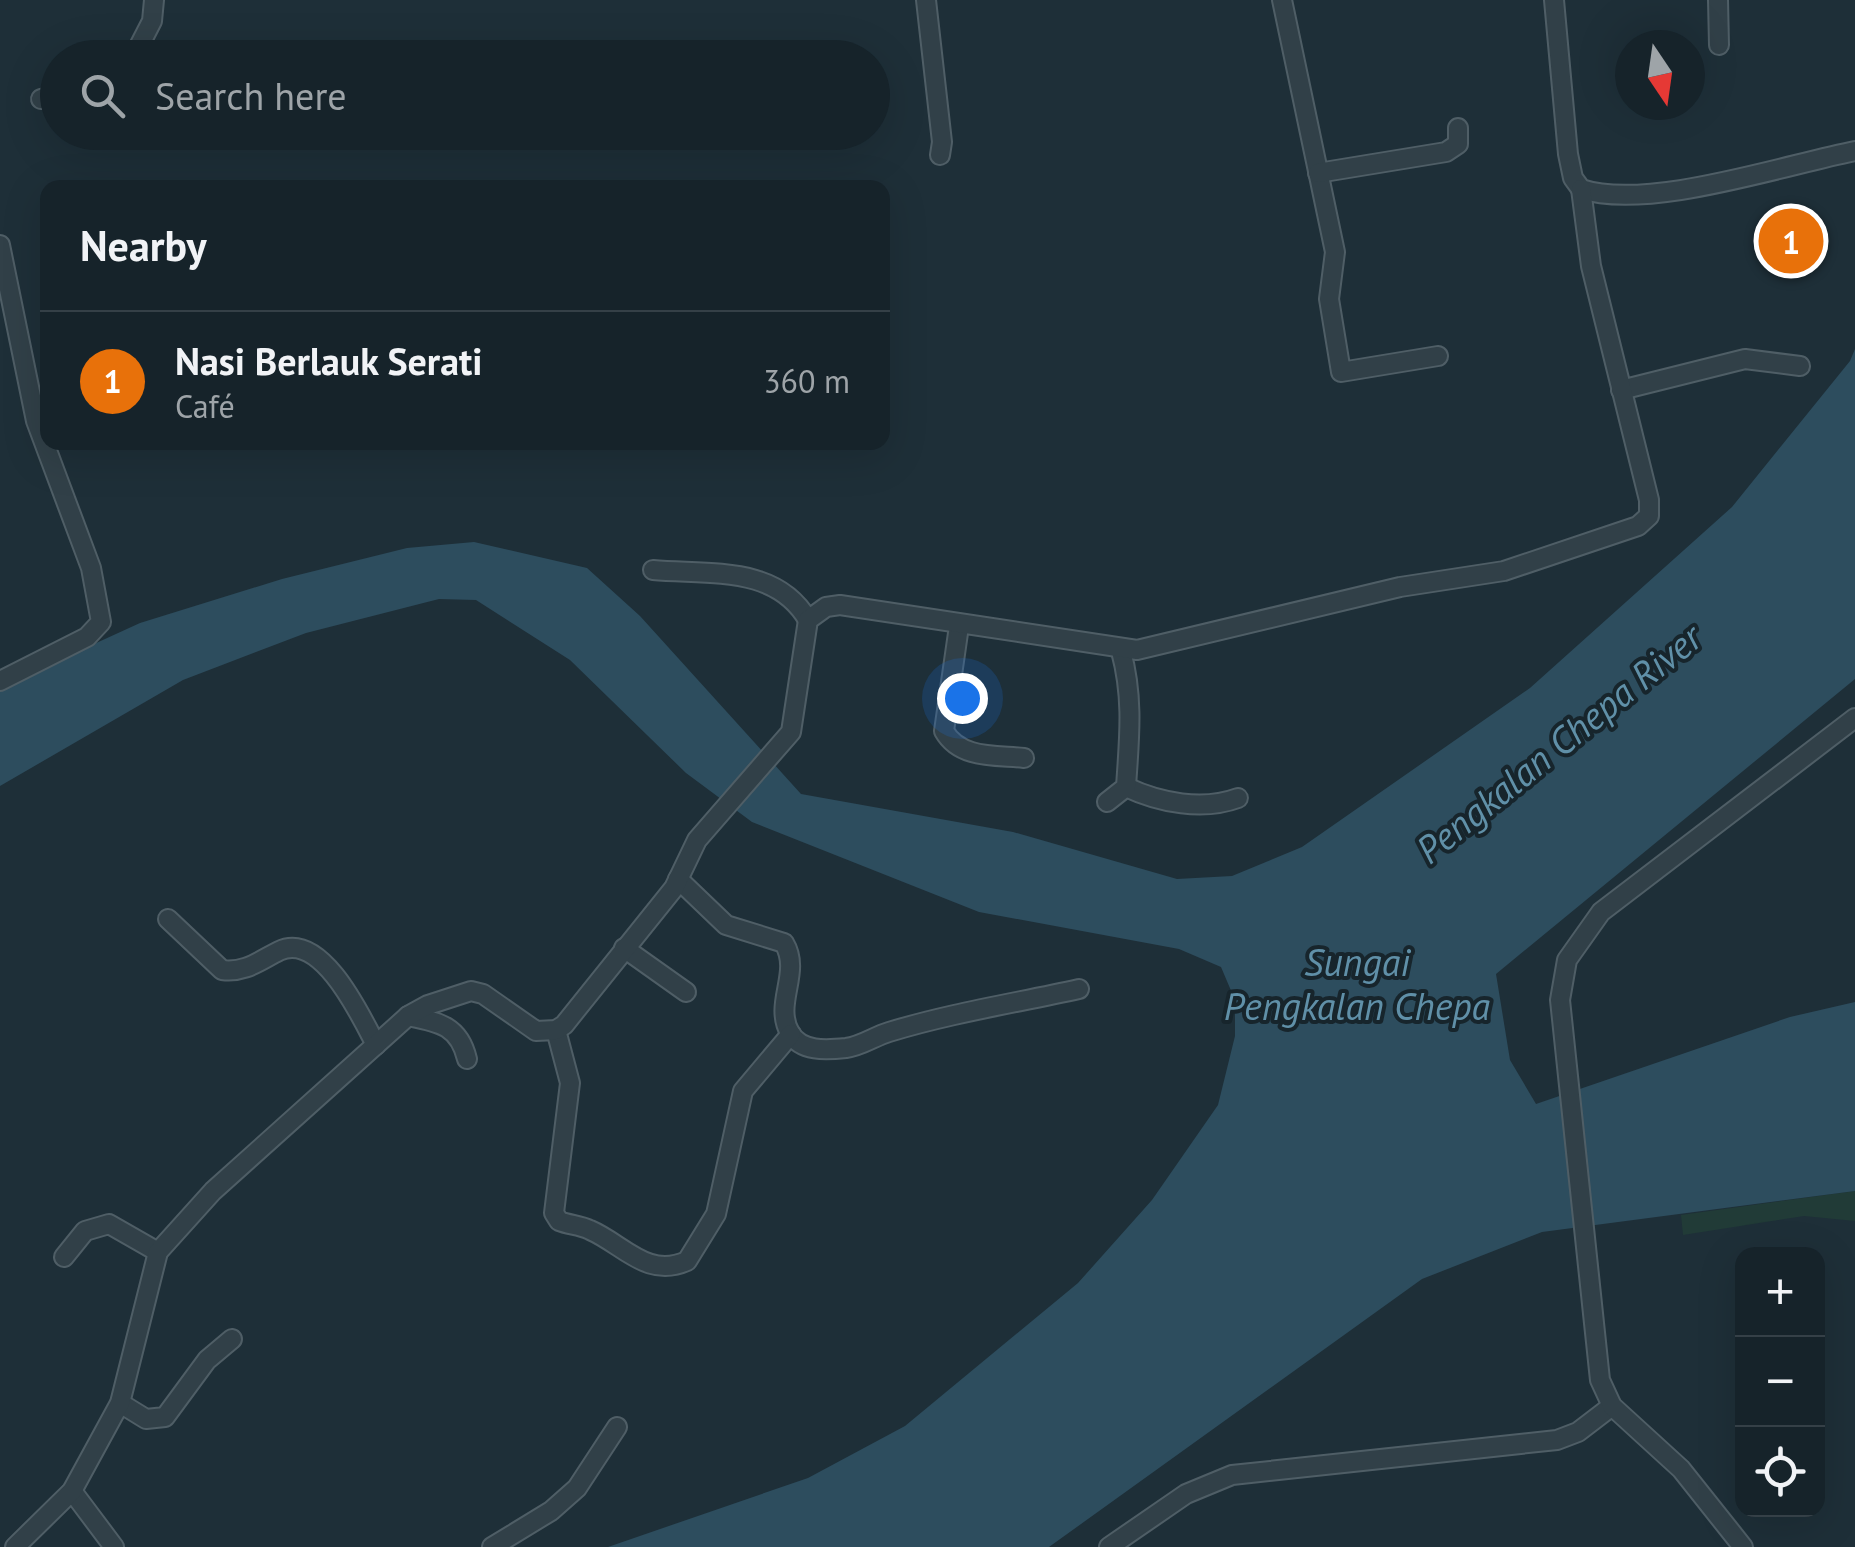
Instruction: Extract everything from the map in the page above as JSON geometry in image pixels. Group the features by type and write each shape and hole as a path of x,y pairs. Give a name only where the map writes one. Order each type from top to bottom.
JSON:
{"street":[{"path":"142,40 152,21 154,0"},
{"path":"926,0 942,142 940,155"},
{"path":"1282,0 1334,252 1328,299 1340,372 1438,356"},
{"path":"15,1547 72,1491 120,1403 158,1252 214,1191 408,1016 471,991 483,994 536,1031 556,1030 678,879 697,840 791,732 808,620 826,607 840,605 1121,651 1400,587 1504,572 1638,526 1649,516 1649,500 1591,266 1581,189 1572,178 1554,0"},
{"path":"1718,0 1719,45"},
{"path":"1318,173 1446,152 1458,144 1458,128"},
{"path":"1581,189 1617,196 1692,186 1752,177 1855,151"},
{"path":"0,245 40,432"},
{"path":"1621,390 1745,360 1800,366"},
{"path":"0,681 87,637 101,622 91,568 47,450"},
{"path":"652,570 762,580 783,588 808,620"},
{"path":"959,626 944,730 964,752 1024,758"},
{"path":"1121,651 1132,709 1124,766 1126,787"},
{"path":"1742,1547 1682,1469 1612,1406 1600,1380 1565,1065 1562,978 1577,941 1602,912 1855,718"},
{"path":"1126,787 1198,806 1215,807 1238,798"},
{"path":"1108,802 1126,787"},
{"path":"678,879 726,925 784,944 792,972 785,995 790,1034 808,1048 848,1048 887,1032 1079,989"},
{"path":"168,920 222,970 255,966 289,947 309,950 351,996 376,1045"},
{"path":"624,948 686,992"},
{"path":"408,1016 443,1023 457,1034 467,1059"},
{"path":"556,1030 570,1084 554,1213 559,1220 586,1228 638,1260 666,1266 687,1261 709,1227 734,1148 743,1091 790,1034"},
{"path":"64,1257 85,1231 109,1224 158,1252"},
{"path":"120,1403 146,1419 165,1417 208,1360 232,1339"},
{"path":"1110,1547 1186,1494 1232,1475 1557,1440 1578,1432 1612,1406"},
{"path":"492,1547 551,1511 577,1488 617,1428"},
{"path":"72,1491 114,1547"}],"green space":[{"path":"1855,1191 1855,1221 1804,1216 1683,1235 1681,1215"}],"water":[{"name":"Sungai Pengkalan Chepa","path":"1855,349 1855,679 1496,974 1510,1060 1536,1104 1790,1017 1855,1002 1855,1191 1542,1232 1422,1279 1049,1547 608,1547 808,1478 905,1426 1078,1283 1152,1200 1218,1105 1235,1036 1235,1000 1221,967 1179,949 979,912 752,822 686,773 570,660 476,600 439,599 306,633 183,680 0,786 0,687 140,623 282,579 407,548 474,542 587,568 640,616 801,794 1013,832 1177,879 1232,876 1302,847 1530,688 1732,507 1850,361"}],"place":[{"name":"Nasi Berlauk Serati","path":"1791,241"}],"water label":[{"name":"Pengkalan Chepa River","path":"1558,743"}]}
